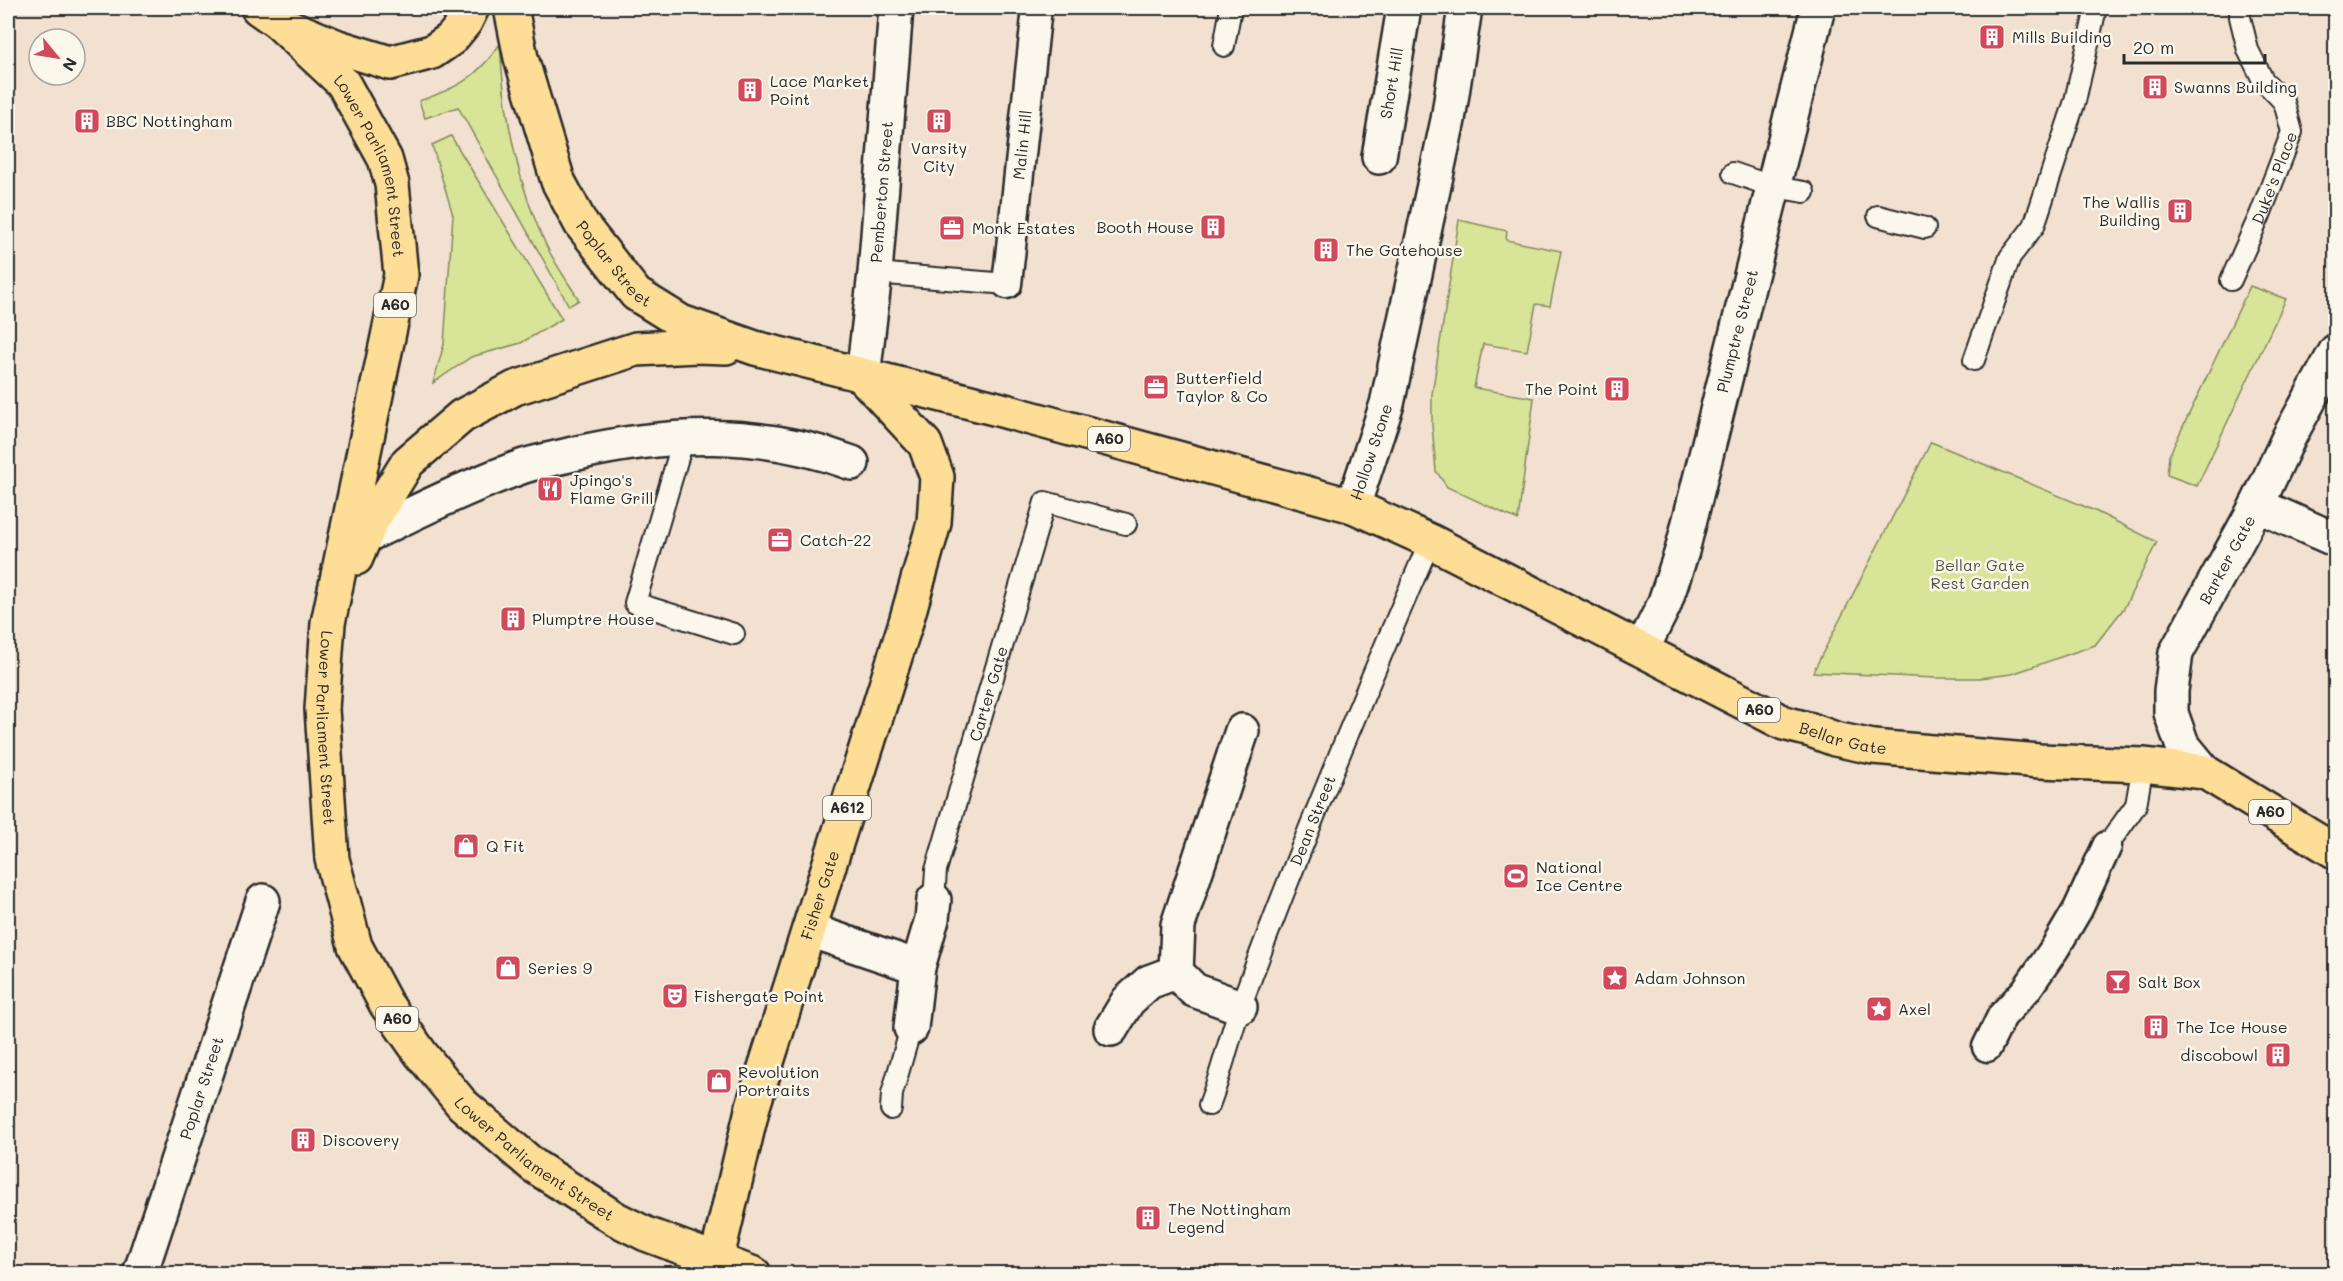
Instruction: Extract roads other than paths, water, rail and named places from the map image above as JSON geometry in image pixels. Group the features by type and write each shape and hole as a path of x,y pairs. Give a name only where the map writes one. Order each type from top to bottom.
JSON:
{"main road":[{"name":"A60","path":"268,15 338,47 390,63 432,51 451,39 465,22 472,8"},
{"name":"Poplar Street","path":"511,8 521,58 558,181 581,224 619,276 636,294 681,322 755,348 863,377"},
{"name":"Lower Parliament Street","path":"268,15 343,83 385,159 392,184 401,275 328,623 322,709 332,860 356,946 387,1004 421,1054 462,1104 534,1166 616,1219 646,1234 716,1267 754,1274"},
{"path":"328,623 370,522 408,462 462,416 515,388 636,349 697,346 755,348"},
{"name":"Hollow Stone","path":"863,377 994,408 1353,506"},
{"name":"Fisher Gate","path":"716,1267 753,1107 906,622 934,524 937,477 925,444 863,377"},
{"name":"Bellar Gate","path":"1353,506 1430,540 1784,723 1835,740 1873,747 2040,761 2143,765 2205,772"},
{"name":"A60","path":"2205,772 2336,852"}],"street":[{"name":"Pemberton Street","path":"863,377 875,273 896,8"},
{"name":"Malin Hill","path":"1007,284 1037,8"},
{"name":"Short Hill","path":"1379,157 1404,8"},
{"name":"Hollow Stone","path":"1353,506 1387,404 1448,120 1465,8"},
{"name":"Plumptre Street","path":"1642,649 1664,605 1682,551 1789,189 1818,8"},
{"name":"Barker Gate","path":"2205,772 2182,744 2171,712 2176,653 2257,506 2289,437 2336,351"},
{"path":"365,536 450,496 526,466 599,448 696,436 768,441 821,452 852,463"},
{"path":"2257,506 2336,540"},
{"path":"1240,1007 1194,990 1176,972 1178,925 1242,731"},
{"path":"1987,1047 2002,1016 2026,990 2055,948 2078,909 2107,846"},
{"name":"Carter Gate","path":"911,1028 918,967 932,919 934,900"},
{"name":"Poplar Street","path":"140,1274 263,902"},
{"path":"809,930 918,967"},
{"path":"1111,1029 1128,1002 1149,982 1176,972"}],"lane":[{"path":"1224,46 1231,8"},
{"path":"1974,360 2010,257 2034,226 2075,101 2096,8"},
{"name":"Duke's Place","path":"2231,279 2260,215 2292,132 2284,102 2263,80 2248,50 2240,8"},
{"path":"1733,173 1789,189"},
{"path":"1878,216 1925,228"},
{"path":"875,273 1007,284"},
{"path":"684,437 634,603 734,634"},
{"name":"Carter Gate","path":"934,900 936,870 1045,502 1126,524"},
{"name":"Dean Street","path":"1209,1105 1220,1078 1240,1007 1360,703 1430,540"},
{"path":"2107,846 2136,805 2143,765"},
{"name":"Carter Gate","path":"891,1109 892,1094 911,1028"}],"place":[{"name":"Mills Building","path":"1992,37"},
{"name":"Swanns Building","path":"2155,87"},
{"name":"Lace Market Point","path":"750,90"},
{"name":"BBC Nottingham","path":"87,121"},
{"name":"Varsity City","path":"939,121"},
{"name":"The Wallis Building","path":"2180,211"},
{"name":"Booth House","path":"1213,227"},
{"name":"Monk Estates","path":"952,228"},
{"name":"The Gatehouse","path":"1326,250"},
{"name":"Butterfield Taylor & Co","path":"1156,387"},
{"name":"The Point","path":"1617,389"},
{"name":"Jpingo's Flame Grill","path":"550,489"},
{"name":"Catch-22","path":"780,540"},
{"name":"Plumptre House","path":"513,619"},
{"name":"Q Fit","path":"466,846"},
{"name":"National Ice Centre","path":"1516,876"},
{"name":"Series 9","path":"508,968"},
{"name":"Adam Johnson","path":"1615,978"},
{"name":"Salt Box","path":"2118,982"},
{"name":"Fishergate Point","path":"675,996"},
{"name":"Axel","path":"1879,1009"},
{"name":"The Ice House","path":"2156,1027"},
{"name":"discobowl","path":"2278,1055"},
{"name":"Revolution Portraits","path":"719,1081"},
{"name":"Discovery","path":"303,1140"},
{"name":"The Nottingham Legend","path":"1148,1218"}],"park label":[{"name":"Bellar Gate Rest Garden","path":"1980,574"}]}
